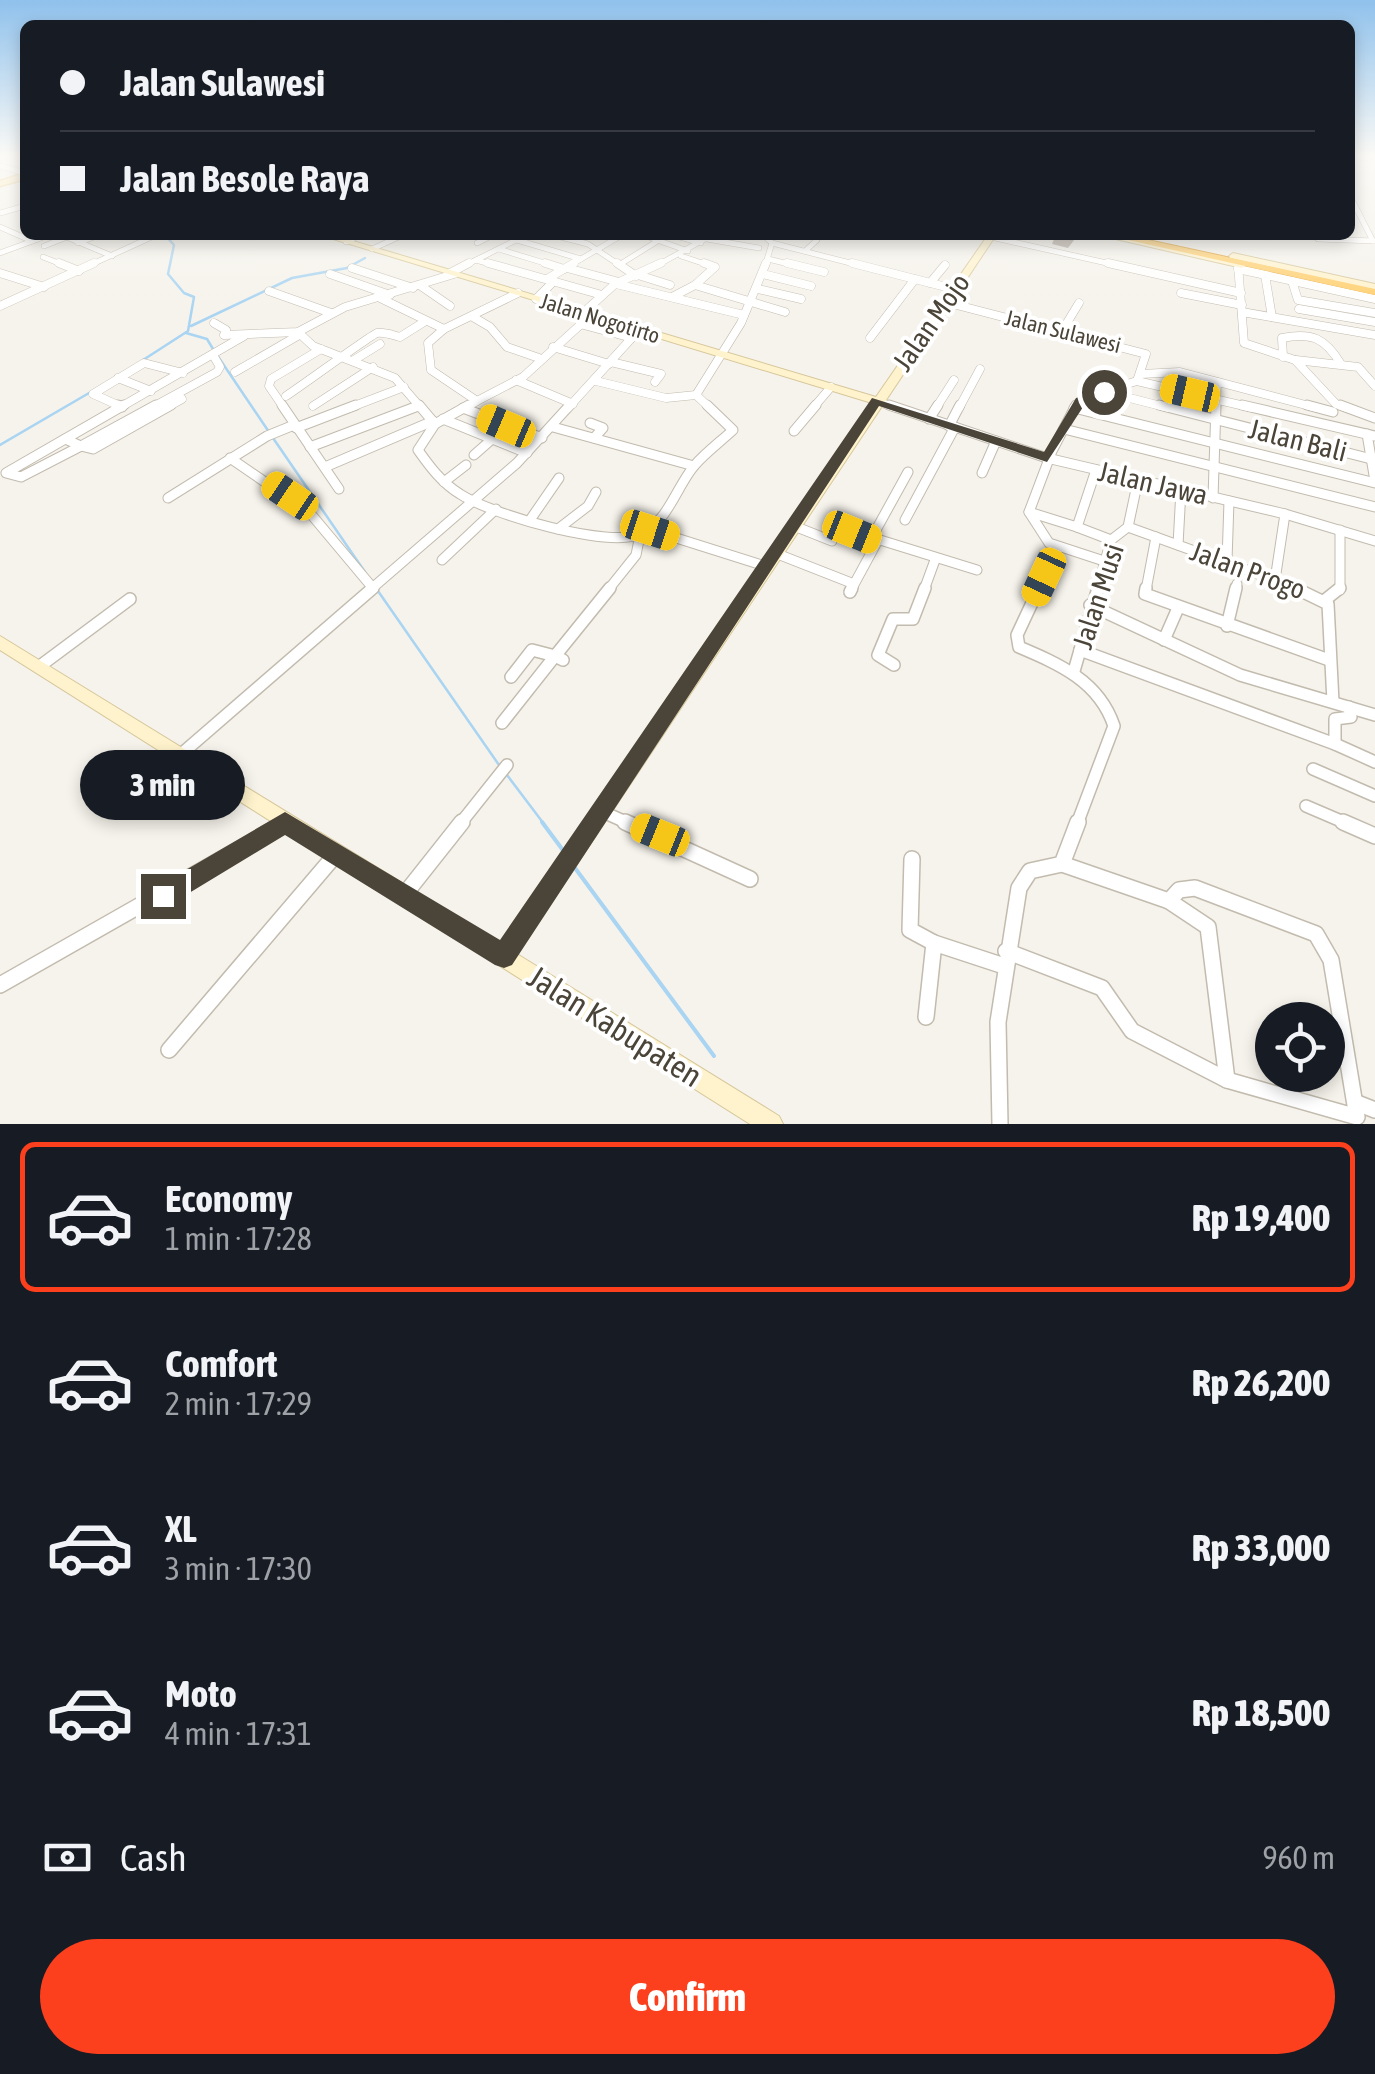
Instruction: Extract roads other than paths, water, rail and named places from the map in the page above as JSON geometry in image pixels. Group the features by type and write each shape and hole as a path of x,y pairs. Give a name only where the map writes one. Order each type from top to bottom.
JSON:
{"highway":[{"path":"1133,240 1322,279"},
{"path":"1145,240 1375,292"}],"street":[{"path":"1318,240 1374,241 1356,206"},
{"path":"0,226 20,236"},
{"path":"16,234 20,232"},
{"path":"44,246 56,240"},
{"path":"72,240 112,256"},
{"path":"78,243 86,240"},
{"path":"0,306 146,240"},
{"name":"Jalan Nogotirto","path":"341,240 536,298 636,334 876,401"},
{"path":"346,242 350,240"},
{"path":"372,250 392,240"},
{"path":"477,243 483,240"},
{"path":"235,372 331,313 417,287 517,240 582,260"},
{"path":"573,240 588,244 637,276 670,284"},
{"path":"588,244 592,240"},
{"path":"536,298 566,268 615,240"},
{"path":"654,240 688,252"},
{"path":"619,265 661,240"},
{"path":"325,467 437,421 516,380 617,283 680,256 703,240"},
{"path":"721,240 759,248"},
{"path":"768,240 954,289"},
{"path":"805,251 817,240"},
{"name":"Jalan Mojo","path":"504,956 988,240"},
{"path":"1008,240 1240,293"},
{"path":"1126,240 1375,292"},
{"path":"1153,240 1253,267 1375,292"},
{"path":"0,253 32,241"},
{"path":"596,381 666,398 696,395 725,356 758,289 772,243"},
{"path":"498,249 674,296"},
{"path":"680,256 715,267 671,300 744,314"},
{"path":"42,257 80,271"},
{"path":"476,260 602,295"},
{"path":"768,260 824,272"},
{"path":"522,272 540,262"},
{"path":"1239,263 1292,281 1375,292"},
{"path":"1239,263 1244,343 1294,360 1363,370 1375,386"},
{"path":"930,283 945,265"},
{"path":"352,268 417,287 450,306"},
{"path":"0,273 45,287"},
{"path":"330,274 391,296"},
{"path":"763,274 810,286"},
{"path":"1266,275 1272,317"},
{"path":"870,338 915,279"},
{"path":"1292,281 1302,323"},
{"path":"695,285 784,312"},
{"path":"758,289 801,299"},
{"path":"268,291 331,313"},
{"path":"477,401 431,370 428,343 444,329 518,293"},
{"path":"1180,293 1272,317 1375,335"},
{"path":"380,298 444,329"},
{"name":"Jalan Sulawesi","path":"945,302 1140,350 1148,357 1139,377 1087,397 1074,408"},
{"path":"1062,330 1080,303"},
{"path":"1298,305 1375,312"},
{"path":"1298,305 1375,322"},
{"path":"473,317 490,327 507,346 539,358"},
{"path":"350,359 367,337 382,332 400,337 424,322"},
{"path":"214,323 226,330 224,334 298,333 321,350 395,378 418,406 437,421 527,453"},
{"path":"178,757 527,453 636,334"},
{"path":"216,352 220,368 217,372 21,478 6,472 183,373 216,352 244,336"},
{"path":"1284,357 1282,338 1316,336 1327,341 1342,364"},
{"path":"286,396 380,344"},
{"path":"553,346 660,373 655,382"},
{"path":"321,350 271,379 271,392 339,489"},
{"path":"1294,360 1334,408 1333,426"},
{"path":"122,406 92,394 144,363 183,373"},
{"path":"313,406 373,367"},
{"path":"905,520 980,369"},
{"path":"1139,377 1172,371 1311,408 1334,408 1375,418"},
{"path":"1104,561 1058,548 1038,531 1029,512 1047,458 1074,408 1375,482 1371,435 1139,377"},
{"path":"118,378 151,391"},
{"path":"368,400 395,378"},
{"path":"516,380 573,404"},
{"path":"929,420 954,380"},
{"path":"1213,498 1217,382"},
{"path":"794,431 830,387"},
{"path":"168,498 269,435 404,388"},
{"path":"271,392 331,413"},
{"name":"Jalan Bali","path":"1104,392 1373,460"},
{"path":"502,724 559,658 636,555 645,532 665,516 694,466 733,430 696,395"},
{"path":"65,439 93,449 182,399"},
{"name":"Jalan Jawa","path":"876,401 1047,458 1229,500 1375,540"},
{"path":"310,447 418,406"},
{"path":"462,408 542,438"},
{"path":"1311,408 1314,422"},
{"path":"437,421 418,450 444,482 496,509 558,530 612,538 645,532 770,560 852,588 908,472"},
{"path":"590,423 603,428 594,438"},
{"path":"553,427 694,466"},
{"path":"1064,429 1375,507"},
{"path":"401,436 408,446"},
{"path":"474,456 492,440"},
{"path":"982,473 996,441"},
{"path":"1268,457 1270,480"},
{"path":"230,458 290,496 335,533 376,584"},
{"path":"444,482 466,465"},
{"path":"1078,527 1096,470"},
{"path":"530,520 559,478"},
{"path":"1128,527 1138,480"},
{"path":"1178,544 1181,490"},
{"path":"558,530 588,506 596,492"},
{"path":"1227,561 1229,500"},
{"path":"442,560 496,509"},
{"path":"1029,512 1111,540"},
{"path":"1275,580 1284,514"},
{"path":"794,526 832,541"},
{"path":"835,526 977,570"},
{"name":"Jalan Progo","path":"1128,527 1325,600 1334,702"},
{"name":"Jalan Musi","path":"1074,671 1111,540 1128,527"},
{"path":"1325,600 1340,590 1340,530"},
{"path":"1156,537 1144,592 1178,608 1329,660"},
{"path":"1058,548 1017,641 1025,652 1074,671 1109,711 1114,726 1062,864"},
{"path":"894,665 878,655 879,648 893,618 913,619 935,560"},
{"path":"1227,626 1237,584"},
{"path":"40,666 130,599"},
{"path":"1090,605 1240,675 1375,715"},
{"path":"1164,640 1178,608"},
{"name":"Jalan Kabupaten","path":"0,642 178,757 771,1124"},
{"path":"511,677 532,650 559,658"},
{"path":"1080,650 1375,762"},
{"path":"1335,744 1336,717 1351,718 1349,707"},
{"path":"405,894 507,764"},
{"path":"1313,769 1375,796"},
{"path":"1306,806 1375,836"},
{"path":"601,811 750,879"},
{"path":"0,985 195,878 285,823"},
{"path":"169,1050 337,854"},
{"path":"912,859 910,930 934,944 1006,958 1102,988 1132,1031 1227,1080 1355,1118 1357,1103 1331,960 1321,938 1195,888 1179,890 1169,902"},
{"path":"1000,1124 998,1022 1006,958 1022,880 1042,866 1062,864 1169,902 1208,927 1227,1080"},
{"path":"926,1017 934,944"},
{"path":"1357,1103 1375,1110"}],"waterway":[{"path":"143,360 188,331 194,297 184,293 168,274 174,245 170,240"},
{"path":"191,326 292,278 347,268 365,258"},
{"path":"186,333 207,339 213,349"},
{"path":"217,355 269,432"},
{"path":"0,445 89,393"},
{"path":"273,438 365,572"},
{"path":"378,591 499,765"},
{"path":"507,775 544,824"},
{"path":"542,822 565,853"},
{"path":"575,868 714,1056"}]}
